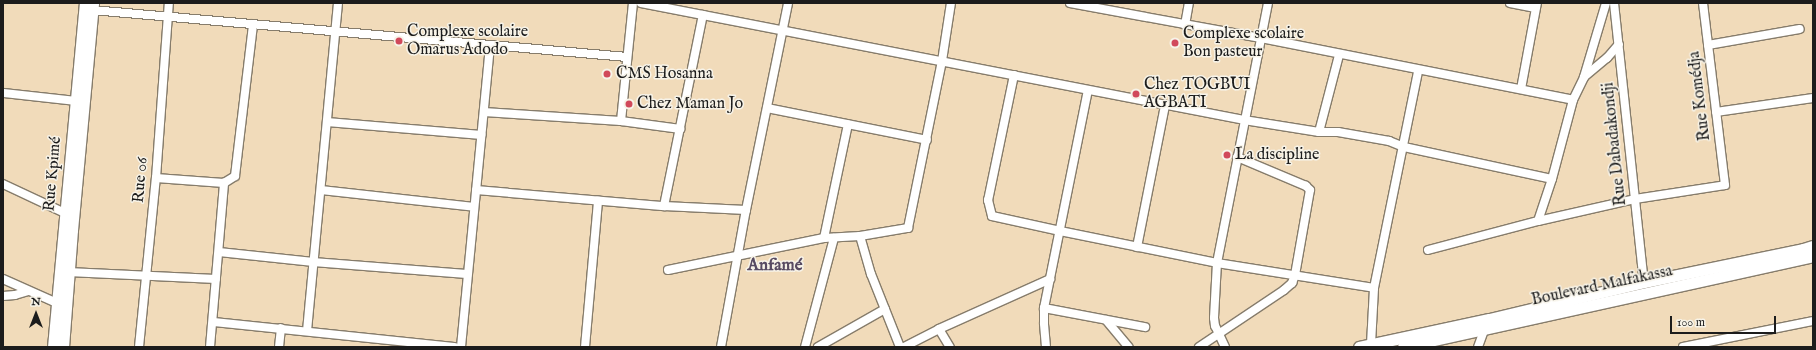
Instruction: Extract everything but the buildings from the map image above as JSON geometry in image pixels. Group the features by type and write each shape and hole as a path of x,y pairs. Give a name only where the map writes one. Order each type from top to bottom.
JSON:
{"main road":[{"name":"Rue Kpimé","path":"53,347 75,101 90,5"},
{"name":"Rue Kpimé","path":"63,347 90,5"},
{"path":"1487,324 1644,282 1809,252"},
{"name":"Boulevard Malfakassa","path":"1403,347 1487,324 1809,252"},
{"name":"Boulevard Malfakassa","path":"1359,347 1487,324"}],"street":[{"name":"Rue 06","path":"139,347 156,178 169,3"},
{"path":"307,332 338,3"},
{"path":"621,121 633,3"},
{"path":"641,3 1244,120 1319,132 1338,132 1389,141 1404,147 1552,179"},
{"path":"721,347 746,210 788,3"},
{"path":"668,270 738,254 824,238 860,236 908,228 927,140 952,3"},
{"path":"1070,3 1108,7 1185,25 1261,38 1339,55 1573,100"},
{"path":"1185,25 1189,3"},
{"path":"1225,347 1218,334 1214,318 1217,263 1268,3"},
{"path":"1510,3 1537,6 1521,89"},
{"path":"1538,220 1552,179 1573,100 1584,77 1606,3"},
{"name":"Rue Dabadakondji","path":"1614,3 1644,282"},
{"name":"Rue Komédja","path":"1635,199 1725,185 1703,3"},
{"path":"90,5 168,16 627,57"},
{"path":"664,206 703,15"},
{"path":"156,178 224,183 233,178 236,173 253,24"},
{"path":"1708,45 1800,29"},
{"path":"1584,77 1607,58 1618,44"},
{"path":"461,347 490,45"},
{"path":"1319,132 1339,55"},
{"path":"1371,344 1374,288 1404,147 1418,70"},
{"path":"1014,75 988,200 989,209 992,216 1060,232 1217,263 1374,288"},
{"path":"1046,347 1044,308 1088,90"},
{"path":"3,94 75,101"},
{"path":"1716,112 1813,98"},
{"path":"1137,247 1165,104"},
{"path":"767,108 927,140"},
{"path":"484,112 621,121 680,129"},
{"path":"327,122 481,135"},
{"path":"824,238 848,124"},
{"path":"1199,347 1289,287 1295,275 1310,190 1306,186 1237,157"},
{"path":"210,347 224,183"},
{"path":"3,184 65,213"},
{"path":"321,190 474,207"},
{"path":"476,190 664,206 746,210"},
{"path":"1428,250 1538,220 1635,199"},
{"path":"585,347 598,200"},
{"path":"860,236 885,309 900,347"},
{"path":"805,347 834,238"},
{"path":"219,252 313,262 467,274"},
{"path":"68,272 216,279"},
{"path":"904,347 939,329 1050,279"},
{"path":"3,280 57,303"},
{"path":"3,296 15,295 28,291"},
{"path":"1044,308 1145,327"},
{"path":"818,347 885,309"},
{"path":"1106,320 1129,347"},
{"path":"1683,347 1813,321"},
{"path":"213,322 281,328 433,346 455,347"},
{"path":"1478,347 1487,324"},
{"path":"279,347 281,328"},
{"path":"939,329 950,347"},
{"path":"358,347 359,338"}],"place":[{"name":"Complexe scolaire Omarus Adodo","path":"399,41"},
{"name":"Complexe scolaire Bon pasteur","path":"1175,43"},
{"name":"CMS Hosanna","path":"607,74"},
{"name":"Chez TOGBUI AGBATI","path":"1136,94"},
{"name":"Chez Maman Jo","path":"629,104"},
{"name":"La discipline","path":"1227,155"}],"district":[{"name":"Anfamé","path":"775,266"}]}
